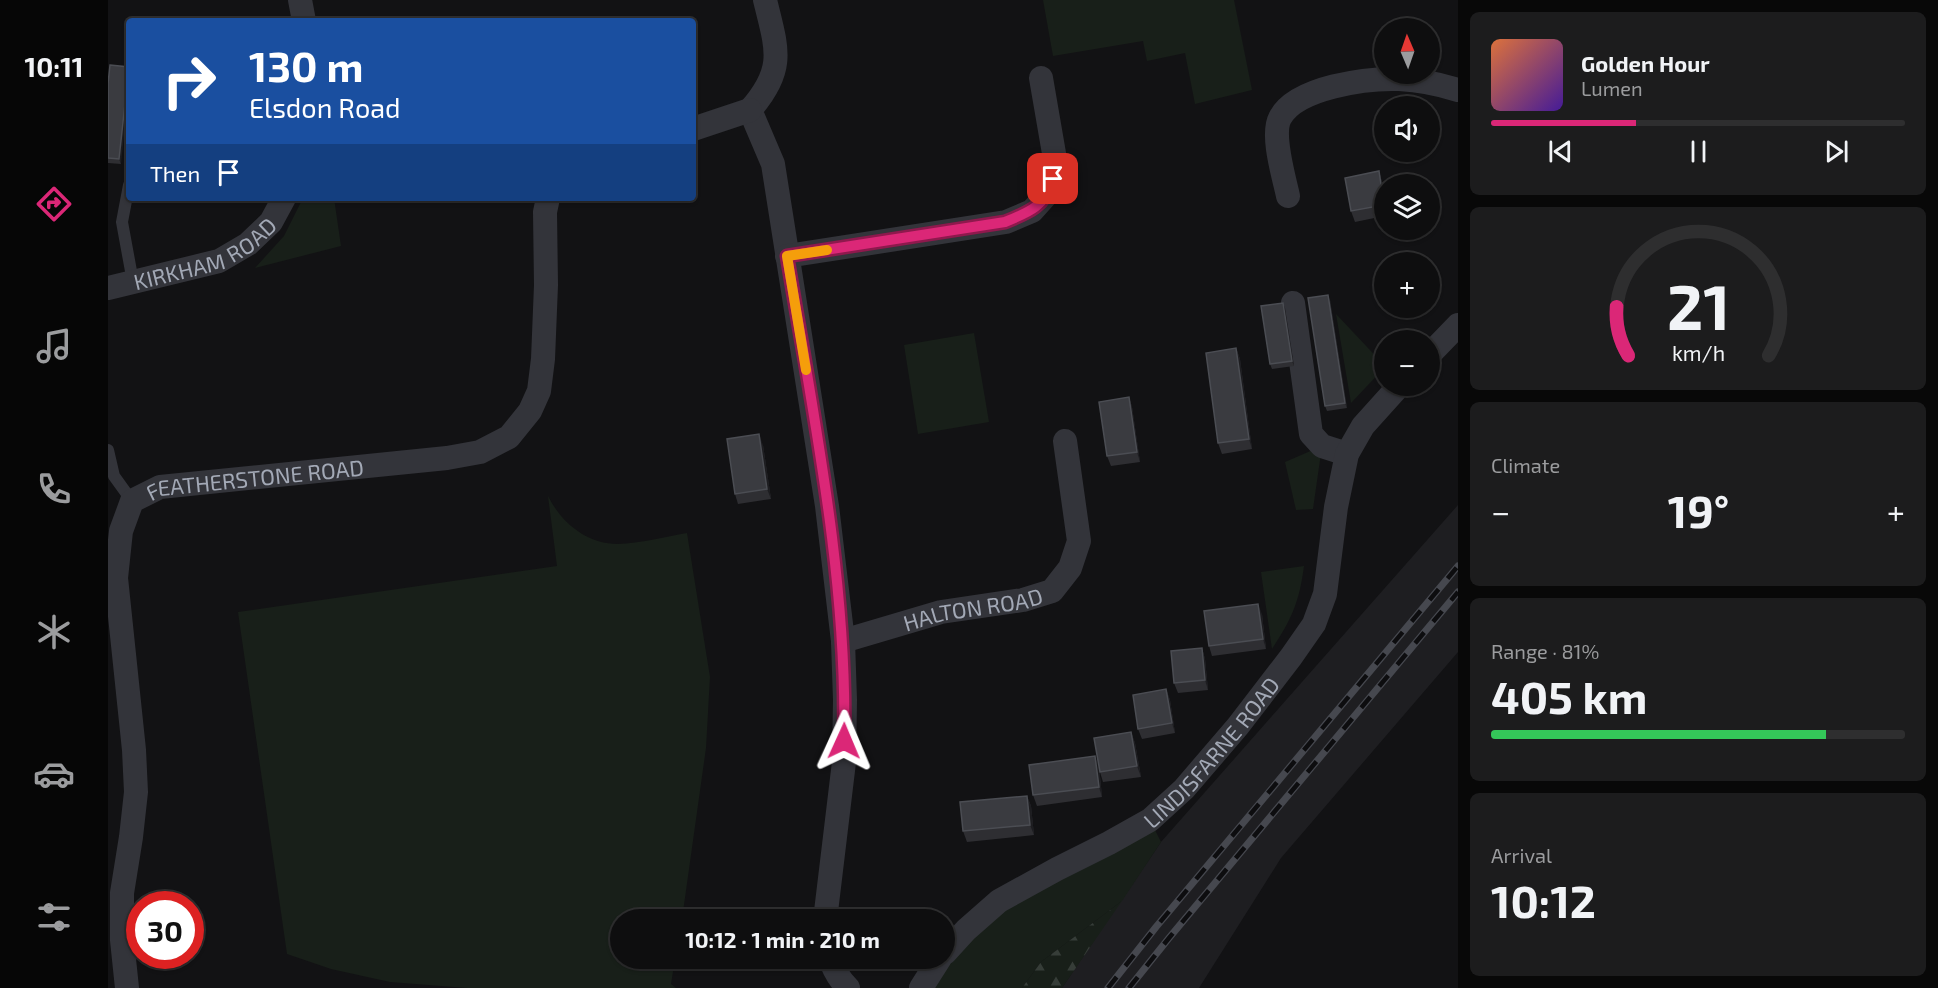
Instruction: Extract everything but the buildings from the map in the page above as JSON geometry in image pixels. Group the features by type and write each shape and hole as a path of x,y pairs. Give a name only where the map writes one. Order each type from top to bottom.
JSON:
{"street":[{"path":"300,0 303,18"},
{"path":"696,128 750,110 764,94 774,74 776,47 765,0"},
{"path":"787,256 1005,222 1032,211 1049,192 1056,165 1041,78"},
{"path":"1288,196 1276,135 1280,118 1293,103 1321,90 1356,82 1398,79 1435,83 1458,90"},
{"path":"750,110 773,164 827,506 843,641 844,762 826,909"},
{"name":"KIRKHAM ROAD","path":"108,288 219,261 248,244 270,222 282,201"},
{"name":"FEATHERSTONE ROAD","path":"127,988 122,940 122,893 136,792 134,750 116,578 121,531 132,501 160,487 458,456 480,452 509,437 530,411 539,391 543,359 546,285 545,212 547,201"},
{"path":"1293,303 1311,434 1322,446 1347,454"},
{"path":"1440,344 1458,325"},
{"name":"LINDISFARNE ROAD","path":"955,942 999,901 1150,820 1184,789 1238,726 1314,624 1325,594 1336,507 1347,454 1363,426 1390,396"},
{"name":"HALTON ROAD","path":"843,641 941,612 1023,600 1052,591 1070,568 1079,541 1065,441"},
{"path":"833,969 848,988"},
{"path":"921,988 933,969"}],"lane":[{"path":"126,200 122,222 133,282"},
{"path":"108,450 114,476 132,501"}],"shaded area":[{"path":"1458,505 1458,652 1281,858 1199,988 1062,988 1161,842"}],"green space":[{"path":"1043,0 1234,0 1252,90 1195,104 1185,53 1147,61 1143,41 1053,56"},
{"path":"302,201 334,201 341,246 255,268 284,236"},
{"path":"1336,314 1374,354 1374,379 1351,403"},
{"path":"974,333 989,422 918,434 904,345"},
{"path":"1322,446 1313,509 1296,510 1285,462"},
{"path":"548,496 567,523 585,536 606,543 652,540 687,533 710,677 706,748 683,909 610,909 610,969 673,969 671,984 676,988 467,988 390,982 331,969 287,954 238,612 557,566"},
{"path":"1304,566 1294,610 1272,649 1261,572"},
{"path":"1150,820 1161,842 1122,901 1041,962 1022,988 921,988 936,969 955,969 955,944 966,930"},
{"path":"1122,901 1062,988 1022,988 1041,962"}],"railway":[{"path":"1108,988 1156,927 1458,566"},
{"path":"1129,988 1458,592"}],"slow traffic":[{"path":"806,370 787,256 827,250"}],"route":[{"path":"844,741 843,641 827,506 787,256 1005,222 1032,211 1049,192 1053,179"}]}
